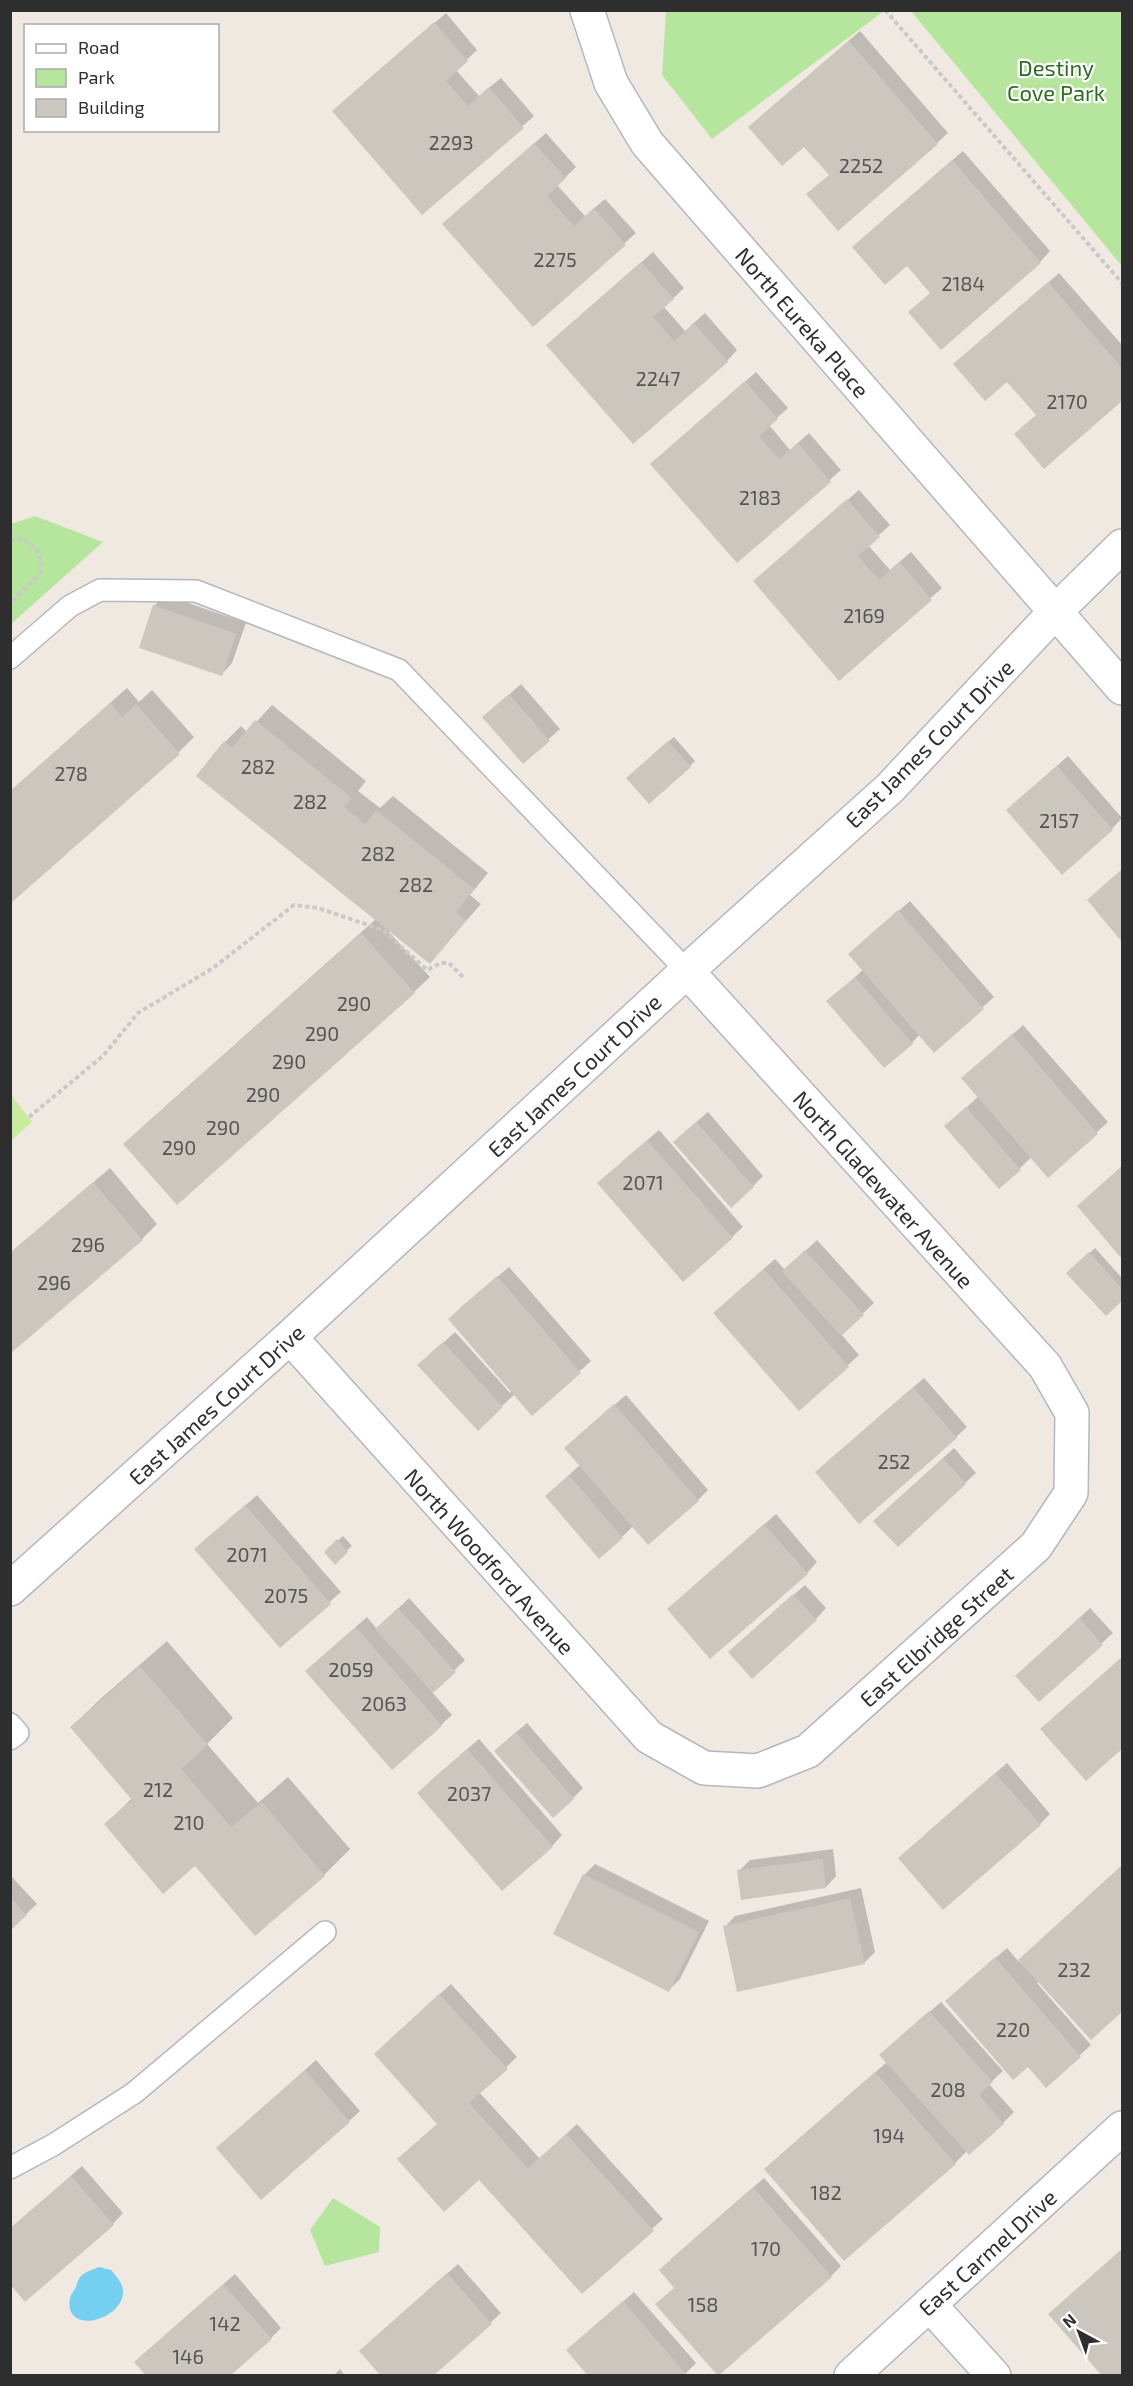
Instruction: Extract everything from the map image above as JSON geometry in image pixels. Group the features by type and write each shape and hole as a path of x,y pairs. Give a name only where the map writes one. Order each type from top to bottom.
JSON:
{"street":[{"name":"North Eureka Place","path":"587,10 611,83 647,143 1122,688"},
{"name":"East James Court Drive","path":"10,1589 290,1337 687,971 890,788 1056,611 1122,546"},
{"name":"North Gladewater Avenue","path":"687,971 1045,1366 1072,1413"},
{"name":"North Woodford Avenue","path":"290,1337 649,1737 704,1768"},
{"name":"East Elbridge Street","path":"704,1768 758,1771 808,1750 1036,1546 1071,1493 1072,1413"},
{"name":"East Carmel Drive","path":"851,2376 1122,2128"},
{"path":"929,2304 994,2376"}],"lane":[{"path":"10,658 70,606 100,590 196,591 399,670 687,971"},
{"path":"10,1724 18,1732 10,1739"},
{"path":"10,2168 53,2145 134,2092 325,1932"}],"path":[{"path":"885,10 1122,283"},
{"path":"10,541 22,538 39,550 42,561 40,574 10,603"},
{"path":"29,1117 104,1056 138,1013 213,968 294,905 318,908 383,930 427,970 441,963 449,963 463,977"}],"green space":[{"path":"666,10 884,11 712,139 662,75"},
{"name":"Destiny Cove Park","path":"911,11 1122,11 1122,266"},
{"path":"35,516 103,542 11,624 11,524"},
{"path":"11,1095 32,1122 10,1141"},
{"path":"333,2198 380,2227 379,2252 325,2266 310,2230"}],"water":[{"path":"99,2267 111,2270 118,2279 123,2290 122,2299 109,2314 91,2321 82,2320 74,2316 69,2302 81,2277"}],"building":[{"path":"434,22 468,61 446,81 468,106 489,87 524,128 422,215 332,111"},
{"path":"849,41 938,144 838,231 806,194 829,175 804,147 782,166 748,127"},
{"path":"534,143 566,178 547,196 574,226 594,208 626,245 533,327 442,224"},
{"path":"952,160 1041,263 941,350 908,312 930,293 907,266 885,285 852,247"},
{"path":"641,262 674,299 653,317 674,341 694,323 728,362 633,444 546,345"},
{"path":"1048,282 1122,368 1122,401 1044,469 1014,434 1036,415 1007,382 985,401 953,364"},
{"path":"745,381 778,419 759,436 779,459 798,443 831,482 737,563 650,464"},
{"path":"847,499 880,537 858,556 879,580 900,562 932,600 839,681 753,581"},
{"path":"153,605 236,634 222,676 139,648"},
{"path":"509,694 550,741 523,764 482,717"},
{"path":"110,703 122,717 136,704 180,754 10,904 10,791"},
{"path":"255,720 352,798 344,807 365,824 376,810 474,889 456,912 466,921 430,964 196,776 224,741 232,748"},
{"path":"668,741 691,767 649,804 626,778"},
{"path":"1057,766 1113,830 1062,875 1006,810"},
{"path":"1122,869 1122,942 1087,900"},
{"path":"898,910 984,1009 934,1053 848,954"},
{"path":"361,933 415,993 177,1205 123,1144"},
{"path":"855,977 913,1044 884,1068 826,1001"},
{"path":"1012,1034 1098,1134 1048,1178 961,1078"},
{"path":"966,1107 1021,1170 999,1189 944,1126"},
{"path":"696,1122 754,1187 731,1208 673,1142"},
{"path":"647,1140 733,1238 683,1282 597,1183"},
{"path":"1122,1166 1122,1259 1077,1206"},
{"path":"93,1182 143,1240 10,1354 10,1253"},
{"path":"805,1250 864,1315 841,1336 782,1271"},
{"path":"1089,1252 1122,1289 1122,1301 1106,1316 1066,1273"},
{"path":"764,1269 849,1367 799,1411 713,1313"},
{"path":"497,1276 581,1373 532,1416 448,1319"},
{"path":"443,1342 503,1407 478,1431 417,1365"},
{"path":"913,1387 957,1438 859,1524 815,1472"},
{"path":"614,1404 699,1501 648,1545 564,1448"},
{"path":"943,1458 966,1484 898,1547 873,1521"},
{"path":"569,1475 623,1538 599,1559 545,1496"},
{"path":"245,1505 331,1604 280,1648 194,1549"},
{"path":"764,1524 808,1574 710,1659 667,1609"},
{"path":"337,1539 348,1552 335,1565 324,1552"},
{"path":"793,1594 817,1620 752,1679 728,1652"},
{"path":"398,1608 456,1672 433,1693 375,1629"},
{"path":"1079,1618 1103,1645 1039,1702 1015,1676"},
{"path":"356,1627 442,1726 392,1770 305,1671"},
{"path":"1122,1657 1122,1749 1086,1781 1040,1729"},
{"path":"140,1666 208,1745 181,1769 231,1827 262,1802 325,1876 255,1936 195,1866 163,1894 104,1824 132,1800 70,1727"},
{"path":"516,1732 574,1799 553,1818 494,1751"},
{"path":"467,1749 553,1847 502,1891 417,1793"},
{"path":"995,1773 1041,1825 943,1910 898,1858"},
{"path":"823,1859 826,1888 741,1900 737,1870"},
{"path":"1122,1865 1122,2012 1091,2040 1018,1960"},
{"path":"583,1874 699,1932 669,1992 553,1934"},
{"path":"10,1897 27,1915 10,1931"},
{"path":"850,1898 865,1964 737,1992 723,1926"},
{"path":"995,1957 1081,2057 1046,2088 1028,2067 1013,2080 945,2001"},
{"path":"439,1994 508,2069 469,2103 528,2168 566,2134 654,2231 582,2294 479,2180 444,2212 397,2159 437,2124 374,2054"},
{"path":"929,2011 993,2082 979,2095 1004,2124 969,2155 879,2055"},
{"path":"305,2070 350,2122 261,2200 216,2148"},
{"path":"875,2072 956,2164 844,2261 764,2169"},
{"path":"71,2176 114,2225 25,2302 10,2284 10,2228"},
{"path":"753,2187 832,2277 718,2376 655,2304 674,2288 659,2270"},
{"path":"1122,2249 1122,2376 1102,2376 1048,2314"},
{"path":"447,2273 492,2324 433,2376 381,2376 359,2351"},
{"path":"223,2284 272,2339 230,2376 146,2376 134,2362"},
{"path":"623,2301 686,2374 685,2376 588,2376 566,2350"}]}
